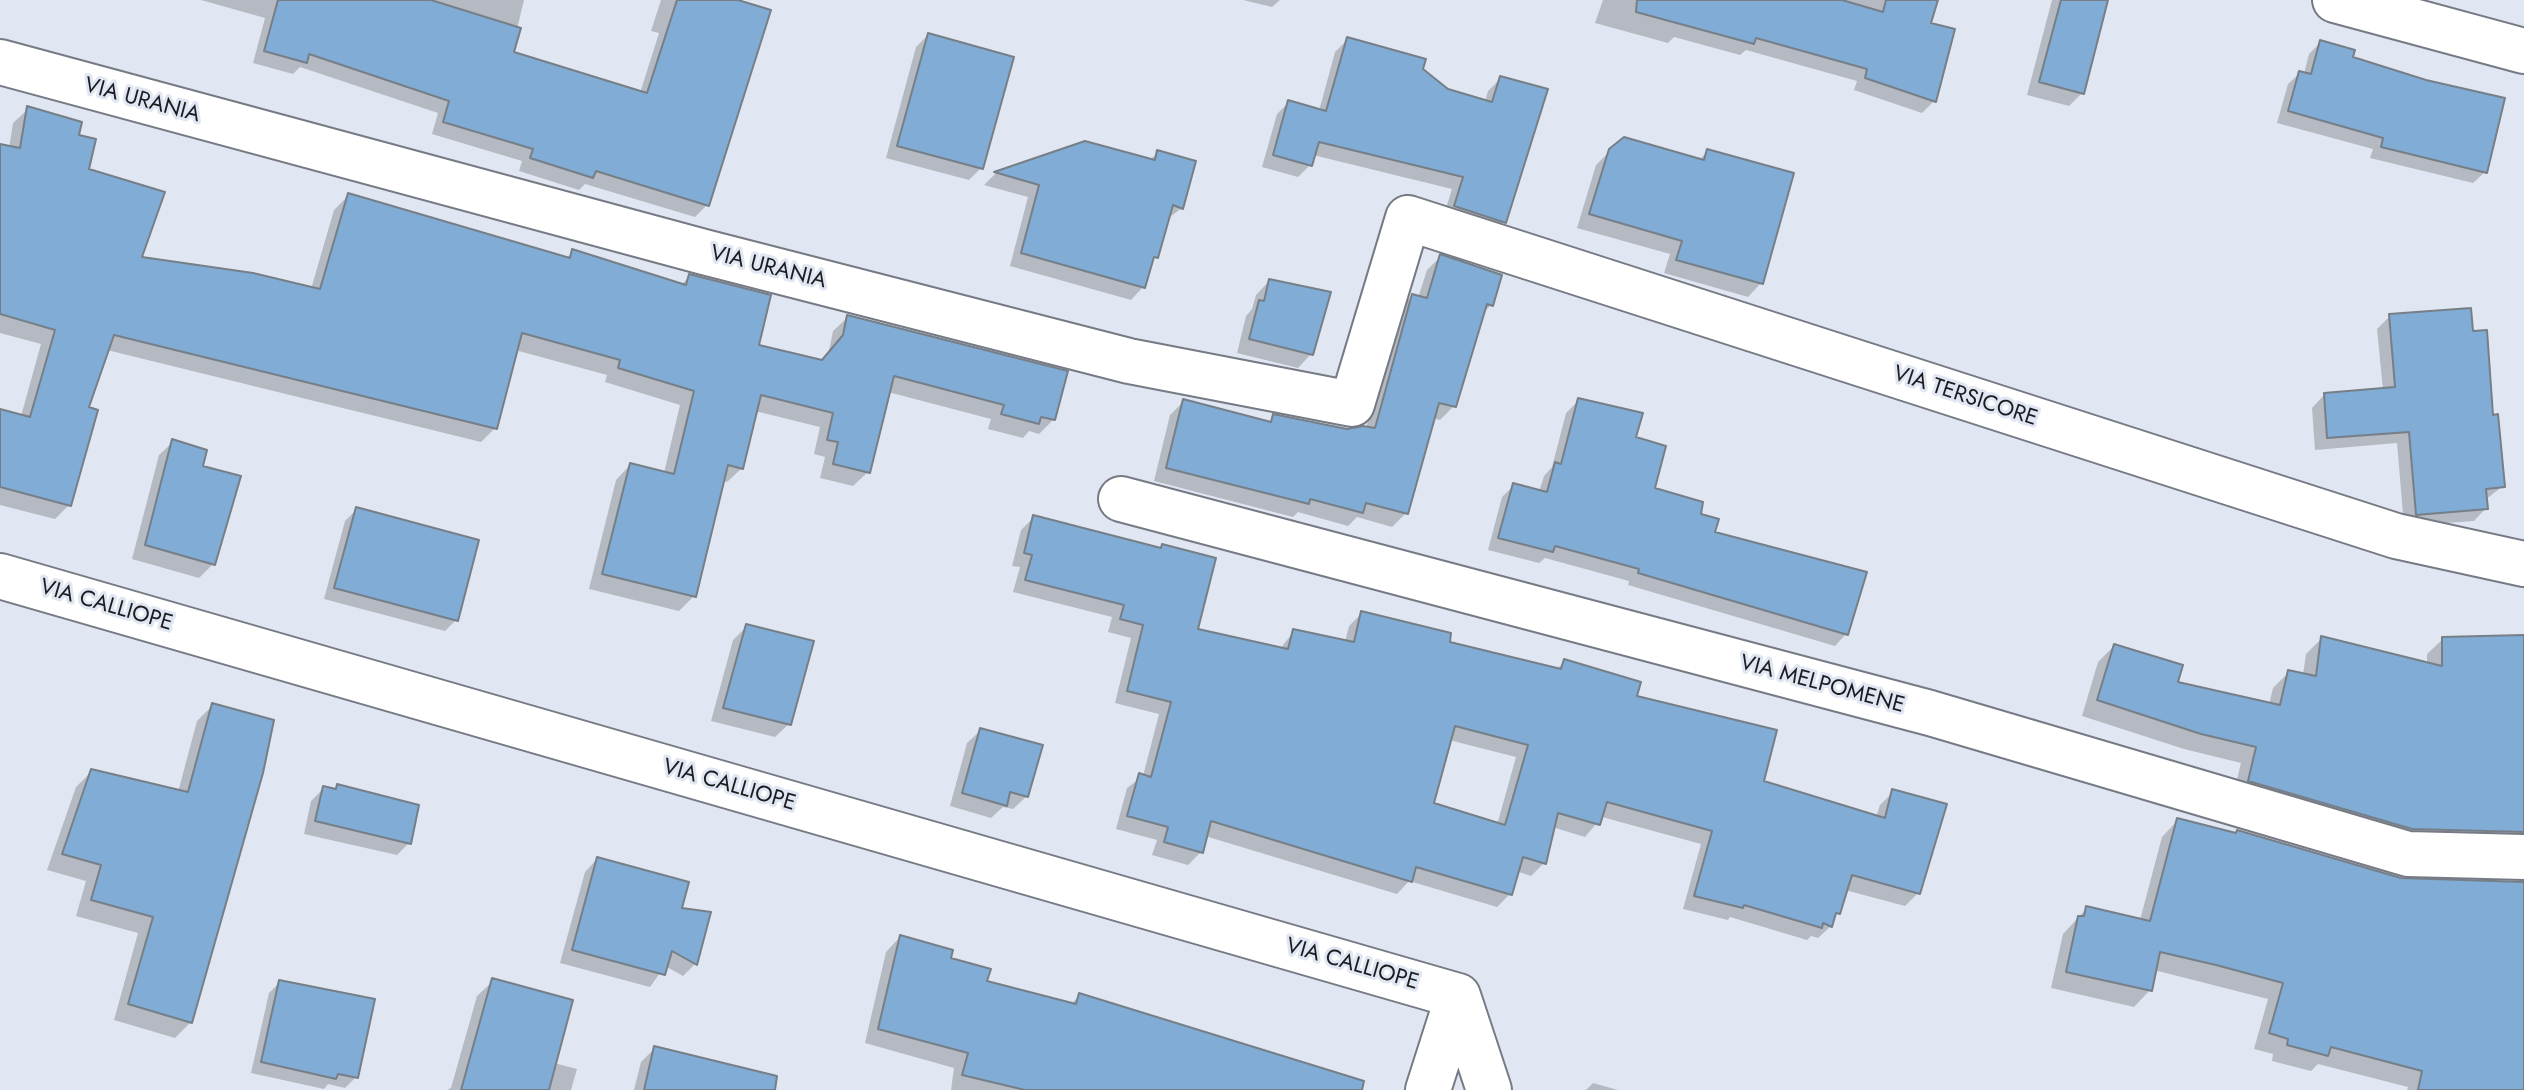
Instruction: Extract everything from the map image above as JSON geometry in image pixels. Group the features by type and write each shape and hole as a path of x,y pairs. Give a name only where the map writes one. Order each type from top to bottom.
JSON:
{"street":[{"path":"2335,0 2524,51"},
{"name":"VIA URANIA","path":"0,62 689,248 1114,357 1352,404 1408,218"},
{"name":"VIA TERSICORE","path":"1408,218 2396,536 2524,564"},
{"name":"VIA MELPOMENE","path":"1121,499 1930,713 2408,854 2524,857"},
{"name":"VIA CALLIOPE","path":"0,576 1458,996"},
{"path":"1428,1090 1458,996"},
{"path":"1458,996 1489,1090"}],"building":[{"path":"278,0 431,0 521,28 514,52 647,93 677,0 738,0 771,10 709,206 596,171 593,178 530,158 533,149 443,122 449,101 309,54 307,63 264,51"},
{"path":"1637,0 1842,0 1883,12 1886,0 1938,0 1931,23 1955,29 1936,102 1865,78 1867,69 1756,38 1754,44 1636,12"},
{"path":"2061,0 2108,0 2084,94 2039,82"},
{"path":"928,33 1014,57 983,169 897,146"},
{"path":"1347,37 1426,59 1423,69 1448,89 1492,102 1500,76 1548,89 1506,223 1454,206 1463,177 1319,142 1312,166 1273,155 1288,100 1326,111"},
{"path":"2320,40 2355,50 2353,57 2426,80 2505,98 2487,173 2381,147 2383,138 2288,111 2299,71 2311,74"},
{"path":"27,106 82,122 79,135 96,139 89,169 165,192 142,257 253,273 320,289 348,193 570,258 572,249 686,285 689,274 771,295 759,345 822,360 843,335 847,315 1068,371 1055,420 1041,417 1039,424 1001,414 1004,405 894,376 870,473 833,464 838,442 827,440 833,413 761,395 743,469 728,465 696,597 602,574 630,463 674,474 694,391 618,368 620,360 522,333 497,429 114,335 89,407 98,410 71,506 0,487 0,409 30,417 55,330 0,314 0,144 20,148"},
{"path":"1624,137 1704,160 1707,149 1794,173 1763,284 1676,260 1682,241 1589,214 1609,149"},
{"path":"1085,141 1155,160 1157,150 1196,161 1183,209 1173,205 1158,258 1154,257 1145,288 1021,253 1039,185 994,172"},
{"path":"1440,254 1502,275 1493,306 1487,304 1456,407 1439,403 1408,514 1366,503 1363,513 1310,499 1309,504 1166,468 1183,399 1271,422 1273,414 1347,429 1363,426 1375,428 1412,294 1427,298"},
{"path":"1269,279 1331,292 1313,355 1249,339 1259,300 1264,301"},
{"path":"2471,308 2473,331 2487,330 2493,415 2498,414 2505,487 2486,489 2488,509 2416,515 2409,432 2327,438 2324,393 2395,387 2389,314"},
{"path":"1578,398 1643,413 1636,437 1666,446 1655,488 1703,502 1701,514 1719,519 1715,532 1867,572 1848,635 1638,573 1639,569 1555,546 1553,552 1498,538 1513,483 1547,492 1555,462 1561,464"},
{"path":"172,439 207,450 203,466 241,476 215,565 145,545"},
{"path":"356,507 479,540 458,621 334,588"},
{"path":"1033,515 1161,548 1162,544 1216,558 1198,629 1288,649 1293,629 1354,642 1361,611 1451,633 1450,642 1561,669 1564,659 1641,682 1637,696 1777,730 1764,781 1885,818 1892,789 1947,804 1920,894 1852,875 1840,914 1836,913 1832,927 1823,923 1822,928 1744,905 1743,908 1694,896 1712,831 1607,802 1600,825 1558,813 1546,864 1523,857 1512,895 1416,867 1412,882 1211,821 1203,853 1164,842 1168,827 1127,816 1139,773 1151,777 1171,702 1127,691 1143,625 1120,619 1124,605 1025,580 1032,555 1024,553","holes":["1455,726 1528,745 1505,825 1434,803"]},
{"path":"746,624 814,641 791,725 723,708"},
{"path":"2524,635 2524,832 2412,829 2248,781 2256,747 2201,734 2097,700 2114,644 2183,665 2178,682 2280,705 2288,670 2316,676 2321,636 2442,666 2442,637"},
{"path":"212,703 274,720 263,773 192,1023 128,1004 153,917 91,900 101,865 62,854 91,769 188,792"},
{"path":"980,728 1043,745 1028,797 1010,792 1007,806 962,793"},
{"path":"337,784 419,805 411,844 315,821 323,786 336,789"},
{"path":"2177,818 2236,833 2237,830 2401,878 2524,882 2524,1090 2418,1090 2422,1071 2331,1047 2328,1056 2287,1045 2288,1039 2269,1033 2283,983 2216,965 2160,952 2152,991 2066,972 2078,916 2084,916 2086,906 2150,921"},
{"path":"597,857 689,882 682,908 711,912 697,965 672,951 665,975 572,950"},
{"path":"900,935 953,950 951,958 991,969 987,981 1076,1004 1079,993 1364,1081 1362,1090 1025,1090 962,1075 968,1053 878,1029"},
{"path":"492,978 573,1000 549,1090 461,1090"},
{"path":"279,980 375,999 358,1078 338,1074 336,1079 261,1062"},
{"path":"654,1046 777,1076 775,1090 644,1090"}]}
